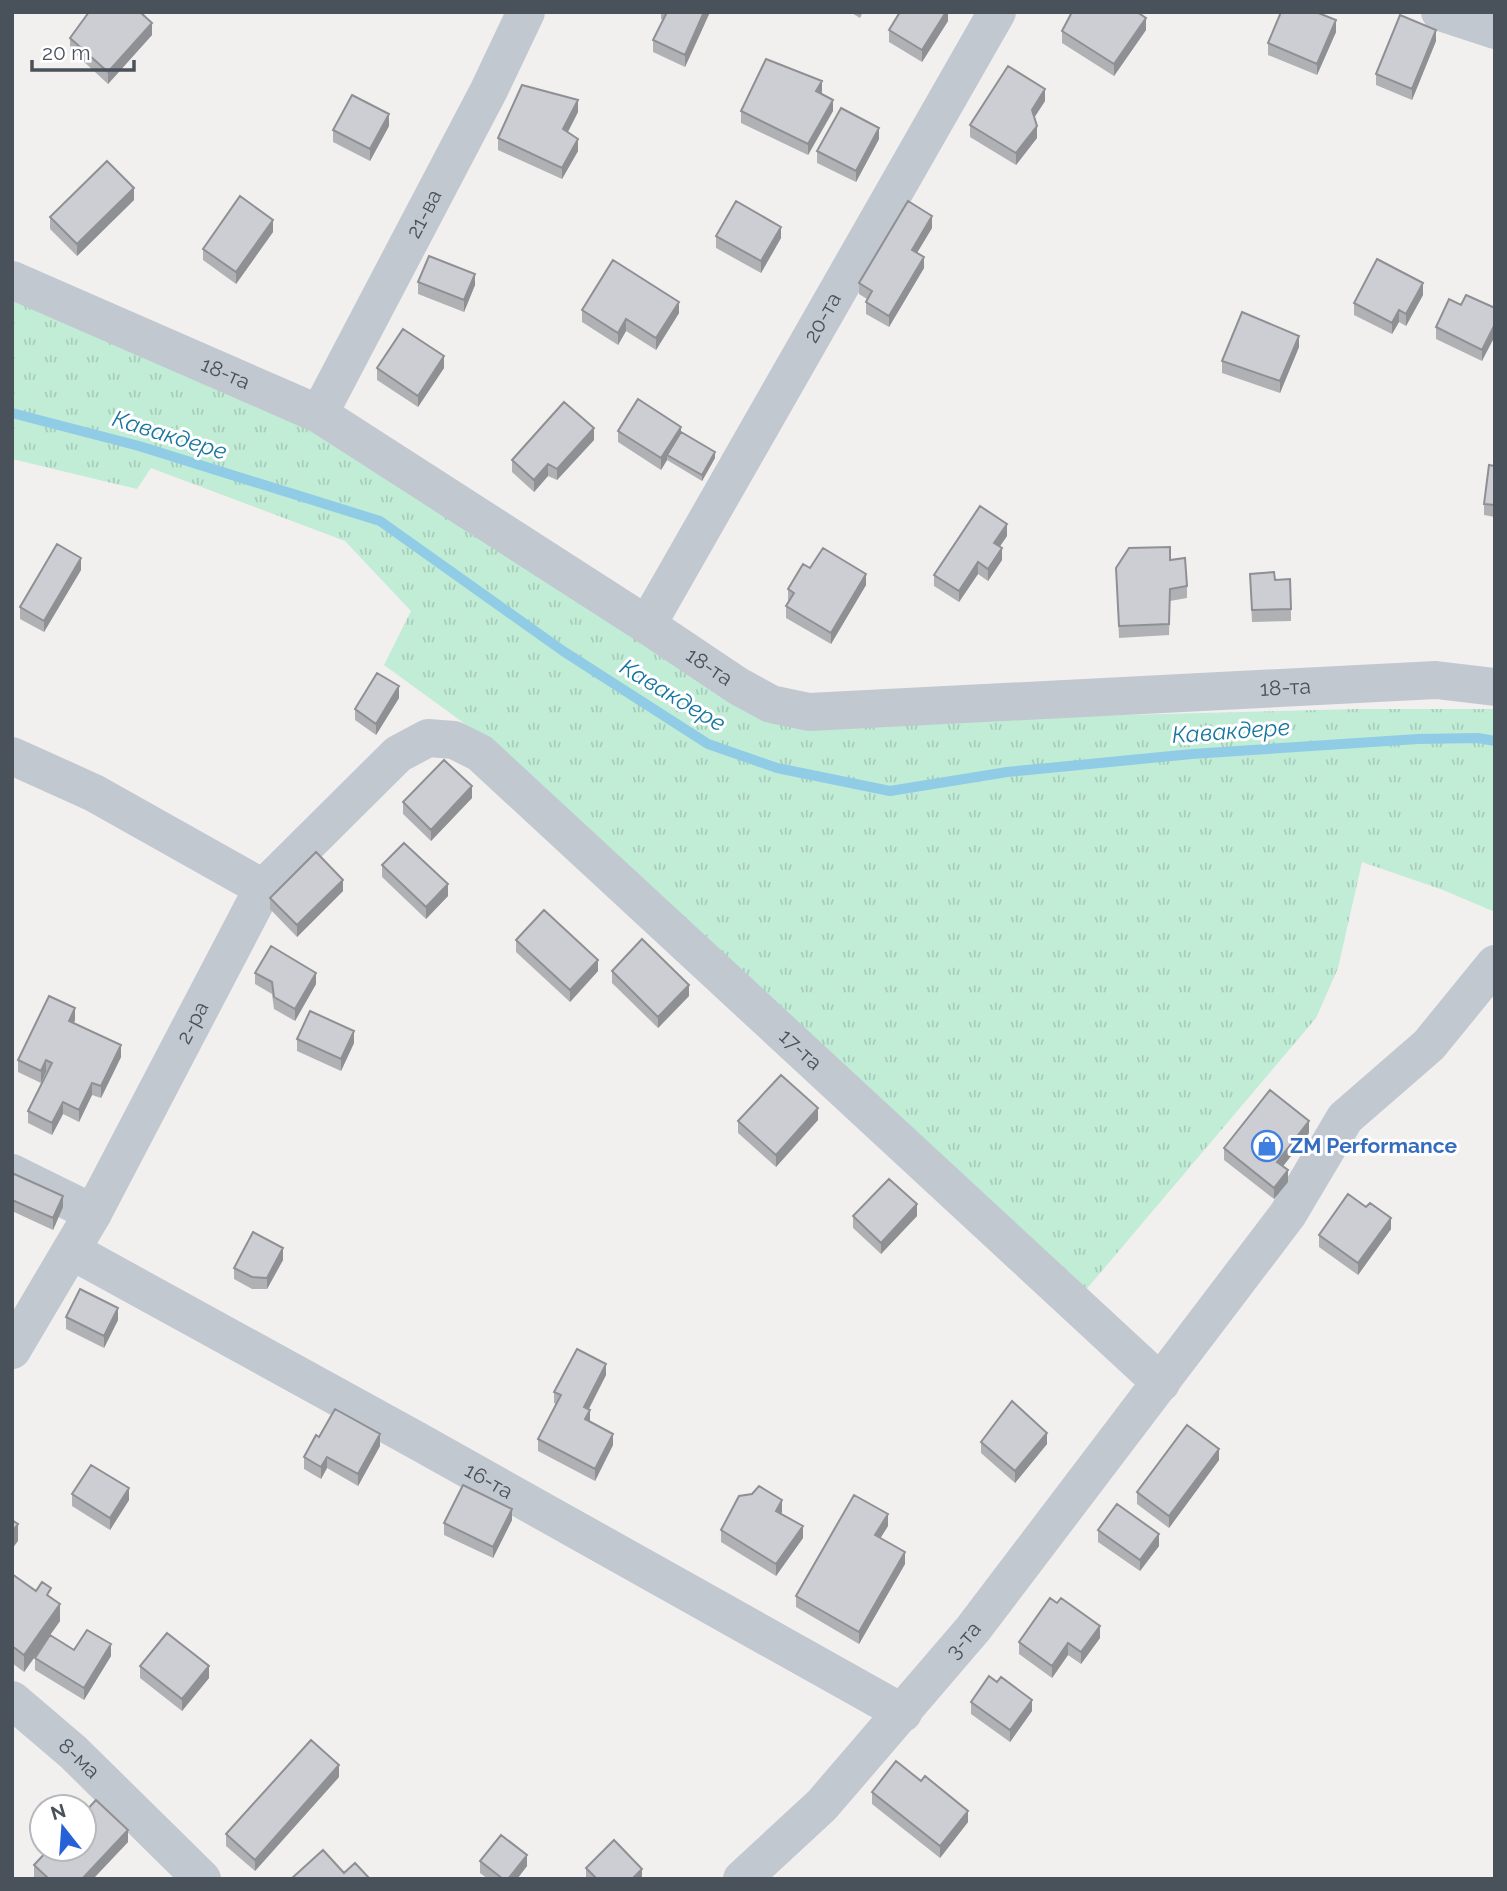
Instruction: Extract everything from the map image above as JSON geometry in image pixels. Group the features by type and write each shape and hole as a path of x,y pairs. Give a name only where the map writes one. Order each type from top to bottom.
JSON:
{"street":[{"name":"21-ва","path":"319,414 489,90 526,12"},
{"name":"20-та","path":"648,625 997,12"},
{"path":"1440,12 1495,30"},
{"name":"18-та","path":"12,280 319,414 648,625 738,686 771,704 809,712 1436,680 1495,687"},
{"name":"2-ра","path":"12,1350 93,1213 264,888 398,754 428,738"},
{"name":"17-та","path":"428,738 454,740 480,753 1161,1383"},
{"path":"12,756 94,793 264,888"},
{"name":"3-та","path":"742,1879 822,1805 973,1629 1289,1214 1345,1118 1429,1045 1495,964"},
{"path":"12,1173 93,1213"},
{"name":"16-та","path":"72,1251 402,1432 903,1713"},
{"name":"8-ма","path":"12,1700 73,1752 202,1879"}],"green space":[{"path":"12,299 333,437 809,723 1356,709 1495,709 1495,912 1443,890 1362,862 1338,968 1316,1018 1079,1298 483,737 384,665 411,611 345,541 151,468 137,489 12,459"}],"building":[{"path":"89,12 140,12 152,23 108,72 70,38"},
{"path":"667,12 704,12 685,55 653,40"},
{"path":"900,12 946,12 922,50 889,30"},
{"path":"1072,12 1137,12 1146,18 1114,64 1062,31"},
{"path":"1281,12 1316,12 1336,20 1317,64 1268,43"},
{"path":"1400,15 1436,30 1412,89 1376,74"},
{"path":"766,59 822,81 816,91 833,100 808,144 741,111"},
{"path":"1008,66 1045,89 1032,110 1037,126 1016,153 970,125"},
{"path":"522,85 578,100 563,129 578,139 562,168 498,138"},
{"path":"352,95 389,114 370,149 333,130"},
{"path":"841,108 879,128 856,171 817,151"},
{"path":"107,161 134,188 77,244 50,217"},
{"path":"240,196 273,220 236,272 203,249"},
{"path":"736,201 781,227 761,261 716,236"},
{"path":"908,201 932,216 912,250 924,257 889,316 866,302 872,291 859,283"},
{"path":"429,256 475,274 464,300 418,282"},
{"path":"1377,259 1423,283 1406,314 1399,310 1392,323 1354,303"},
{"path":"613,260 679,302 656,338 626,319 618,333 582,310"},
{"path":"1466,295 1495,308 1495,324 1482,350 1436,327 1449,299 1461,305"},
{"path":"1242,312 1299,336 1280,381 1222,361"},
{"path":"403,329 444,356 418,396 377,368"},
{"path":"638,399 681,427 661,458 618,431"},
{"path":"564,402 594,428 557,469 548,464 534,480 512,460"},
{"path":"681,432 715,452 702,475 667,455"},
{"path":"1489,465 1495,466 1495,505 1484,504"},
{"path":"980,506 1007,524 994,543 1002,548 988,569 978,562 959,591 934,575"},
{"path":"57,544 81,558 44,621 20,607"},
{"path":"1170,547 1170,560 1185,558 1187,586 1170,589 1169,624 1119,626 1116,568 1129,548"},
{"path":"823,548 866,574 831,633 786,606 794,593 788,589 803,564 810,568"},
{"path":"1274,572 1275,580 1290,579 1291,609 1252,610 1250,574"},
{"path":"377,673 399,686 376,724 355,709"},
{"path":"444,760 472,786 431,830 403,802"},
{"path":"404,843 448,884 426,907 382,865"},
{"path":"316,852 343,880 297,925 270,898"},
{"path":"544,910 598,960 570,990 516,940"},
{"path":"642,939 689,985 658,1017 612,971"},
{"path":"271,946 316,973 295,1009 274,997 272,982 255,973"},
{"path":"49,996 75,1008 69,1021 121,1045 101,1086 92,1083 79,1110 63,1102 52,1123 28,1111 52,1063 46,1060 41,1071 18,1060"},
{"path":"310,1011 354,1031 341,1059 297,1039"},
{"path":"781,1075 818,1108 776,1155 738,1121"},
{"name":"ZM Performance","path":"1270,1090 1309,1121 1277,1162 1288,1170 1274,1188 1224,1148"},
{"path":"12,1173 63,1196 53,1218 12,1200"},
{"path":"889,1179 917,1204 881,1243 853,1216"},
{"path":"1348,1194 1366,1207 1370,1203 1391,1218 1358,1263 1319,1235"},
{"path":"253,1232 283,1248 267,1278 252,1277 234,1268"},
{"path":"80,1289 118,1308 104,1336 66,1317"},
{"path":"577,1349 606,1364 584,1407 590,1410 585,1419 613,1434 595,1469 538,1439 561,1395 554,1392"},
{"path":"1012,1401 1047,1433 1015,1471 981,1442"},
{"path":"335,1409 380,1434 358,1474 327,1457 321,1467 304,1457"},
{"path":"1187,1425 1219,1449 1169,1516 1137,1492"},
{"path":"91,1465 129,1488 110,1518 72,1494"},
{"path":"463,1485 512,1509 493,1547 444,1523"},
{"path":"759,1486 782,1500 776,1511 803,1526 776,1564 721,1530 739,1496 752,1494"},
{"path":"854,1495 888,1514 875,1535 905,1552 859,1632 796,1596"},
{"path":"1117,1504 1159,1534 1140,1560 1098,1530"},
{"path":"12,1520 18,1524 12,1532"},
{"path":"12,1574 36,1591 42,1582 51,1588 47,1595 60,1604 24,1655 12,1646"},
{"path":"1050,1598 1057,1603 1061,1598 1100,1626 1081,1652 1068,1643 1052,1666 1019,1642"},
{"path":"87,1630 111,1644 84,1688 35,1658 50,1635 74,1650"},
{"path":"167,1633 209,1666 182,1699 140,1666"},
{"path":"989,1676 997,1682 1001,1677 1032,1700 1010,1730 971,1702"},
{"path":"311,1740 339,1765 255,1860 226,1834"},
{"path":"896,1761 921,1781 925,1776 968,1811 940,1846 872,1792"},
{"path":"98,1802 128,1830 98,1862"},
{"path":"501,1835 527,1855 508,1879 503,1879 480,1861"},
{"path":"614,1840 642,1869 632,1879 597,1879 586,1868"},
{"path":"323,1850 344,1873 355,1863 370,1879 291,1879"},
{"path":"97,1863 82,1879 49,1879 34,1865"}],"waterway":[{"name":"Кавакдере","path":"12,413 139,446 380,521 563,651 708,744 777,768 890,791 1007,772 1192,754 1418,739 1478,738 1495,741"}],"place":[{"name":"ZM Performance","path":"1267,1146"}]}
